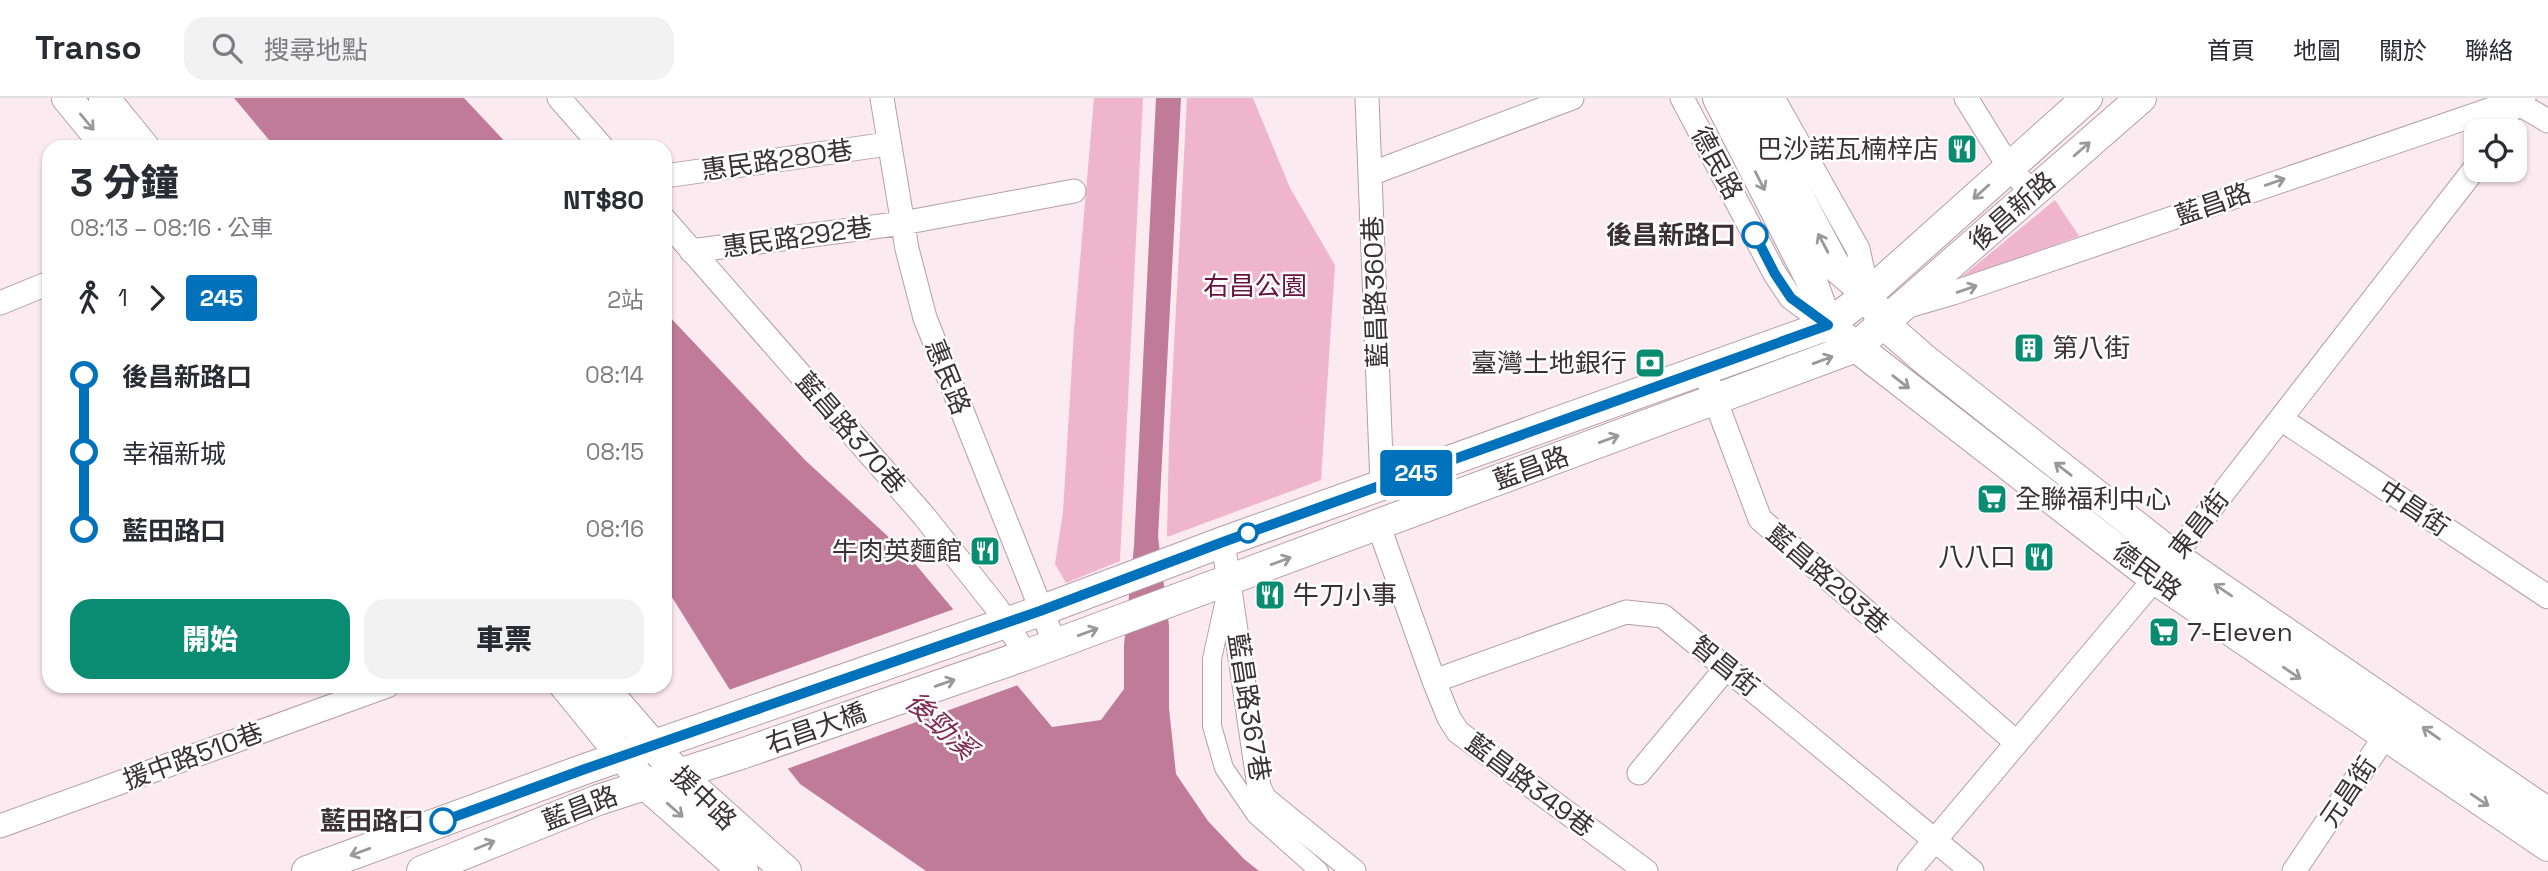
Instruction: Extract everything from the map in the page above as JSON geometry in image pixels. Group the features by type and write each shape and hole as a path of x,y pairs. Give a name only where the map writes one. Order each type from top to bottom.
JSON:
{"street":[{"path":"66,98 101,140"},
{"path":"104,98 138,140"},
{"path":"559,98 596,140"},
{"name":"惠民路","path":"882,98 903,223 925,318 1055,644"},
{"name":"藍昌路360巷","path":"1367,98 1382,485"},
{"path":"1370,174 1572,98"},
{"name":"德民路","path":"1682,98 1775,274 1791,298 2155,579 2393,724 2548,813"},
{"name":"德民路","path":"1718,98 1812,282 1828,325"},
{"name":"德民路","path":"1746,98 1835,266 1893,316 1934,368 2548,846"},
{"name":"德民路","path":"1773,98 1858,249 1868,294"},
{"path":"1966,98 2009,167 2032,193"},
{"name":"後昌新路","path":"1868,294 2087,98"},
{"name":"後昌新路","path":"1893,316 2141,98"},
{"path":"2507,119 2519,100 2548,121"},
{"name":"藍昌路","path":"1055,644 1856,348 1893,316 1953,293 2519,100"},
{"name":"惠民路280巷","path":"672,175 888,144"},
{"name":"東昌街","path":"1909,871 2174,556 2464,182"},
{"name":"惠民路292巷","path":"691,251 903,223 1074,191"},
{"name":"藍昌路370巷","path":"672,228 925,516 998,608 998,626 1018,658"},
{"path":"0,303 42,286"},
{"name":"藍昌路","path":"1040,611 1223,542 1828,325 1868,294"},
{"name":"藍昌路293巷","path":"1705,369 1760,519 2017,743"},
{"name":"中昌街","path":"2281,419 2548,597"},
{"path":"1378,524 1382,485"},
{"name":"藍昌路349巷","path":"1378,524 1434,681 1449,718 1458,732 1646,871"},
{"name":"藍昌路367巷","path":"1223,542 1259,787 1265,799 1354,871"},
{"path":"1229,580 1212,659 1212,726 1224,768 1256,815 1319,871"},
{"path":"998,626 1040,611"},
{"name":"智昌街","path":"1434,681 1626,612 1663,616 1972,871"},
{"name":"右昌大橋","path":"724,722 998,626"},
{"path":"1018,658 1055,644"},
{"name":"右昌大橋","path":"741,754 1018,658"},
{"path":"1639,773 1727,667"},
{"name":"援中路510巷","path":"0,826 368,693"},
{"name":"援中路","path":"571,693 645,784 744,871"},
{"name":"援中路","path":"607,693 678,774 786,871"},
{"name":"藍昌路","path":"318,869 623,756 724,722"},
{"name":"元昌街","path":"2298,870 2393,724"},
{"name":"藍昌路","path":"422,871 587,804 741,754"}],"green space":[{"name":"右昌公園","path":"1094,98 1143,98 1120,561 1066,583 1055,564 1063,512 1074,331"},
{"name":"右昌公園","path":"1187,98 1253,98 1290,188 1335,265 1321,480 1167,537 1169,442"},
{"path":"2055,200 2079,236 1958,280"}],"water":[{"path":"234,98 464,98 503,140 269,140"},
{"name":"後勁溪","path":"1156,98 1181,98 1158,537 1169,626 1169,708 1176,774 1208,821 1259,871 926,871 800,784 745,714 672,597 672,319 806,461 906,553 1052,727 1101,720 1124,689 1124,645 1134,546"}],"pier":[{"path":"957,608 1021,684 784,770 726,691"}],"bus line":[{"name":"245","path":"443,821 1040,611 1223,542 1828,325 1791,298 1755,235"}],"place":[{"name":"巴沙諾瓦楠梓店","path":"1962,149"},
{"name":"後昌新路口","path":"1755,235"},
{"name":"第八街","path":"2029,348"},
{"name":"臺灣土地銀行","path":"1650,363"},
{"name":"全聯福利中心","path":"1992,499"},
{"name":"牛肉英麵館","path":"985,551"},
{"name":"八八口","path":"2039,557"},
{"name":"牛刀小事","path":"1270,595"},
{"name":"7-Eleven","path":"2164,632"},
{"name":"藍田路口","path":"443,821"}]}
